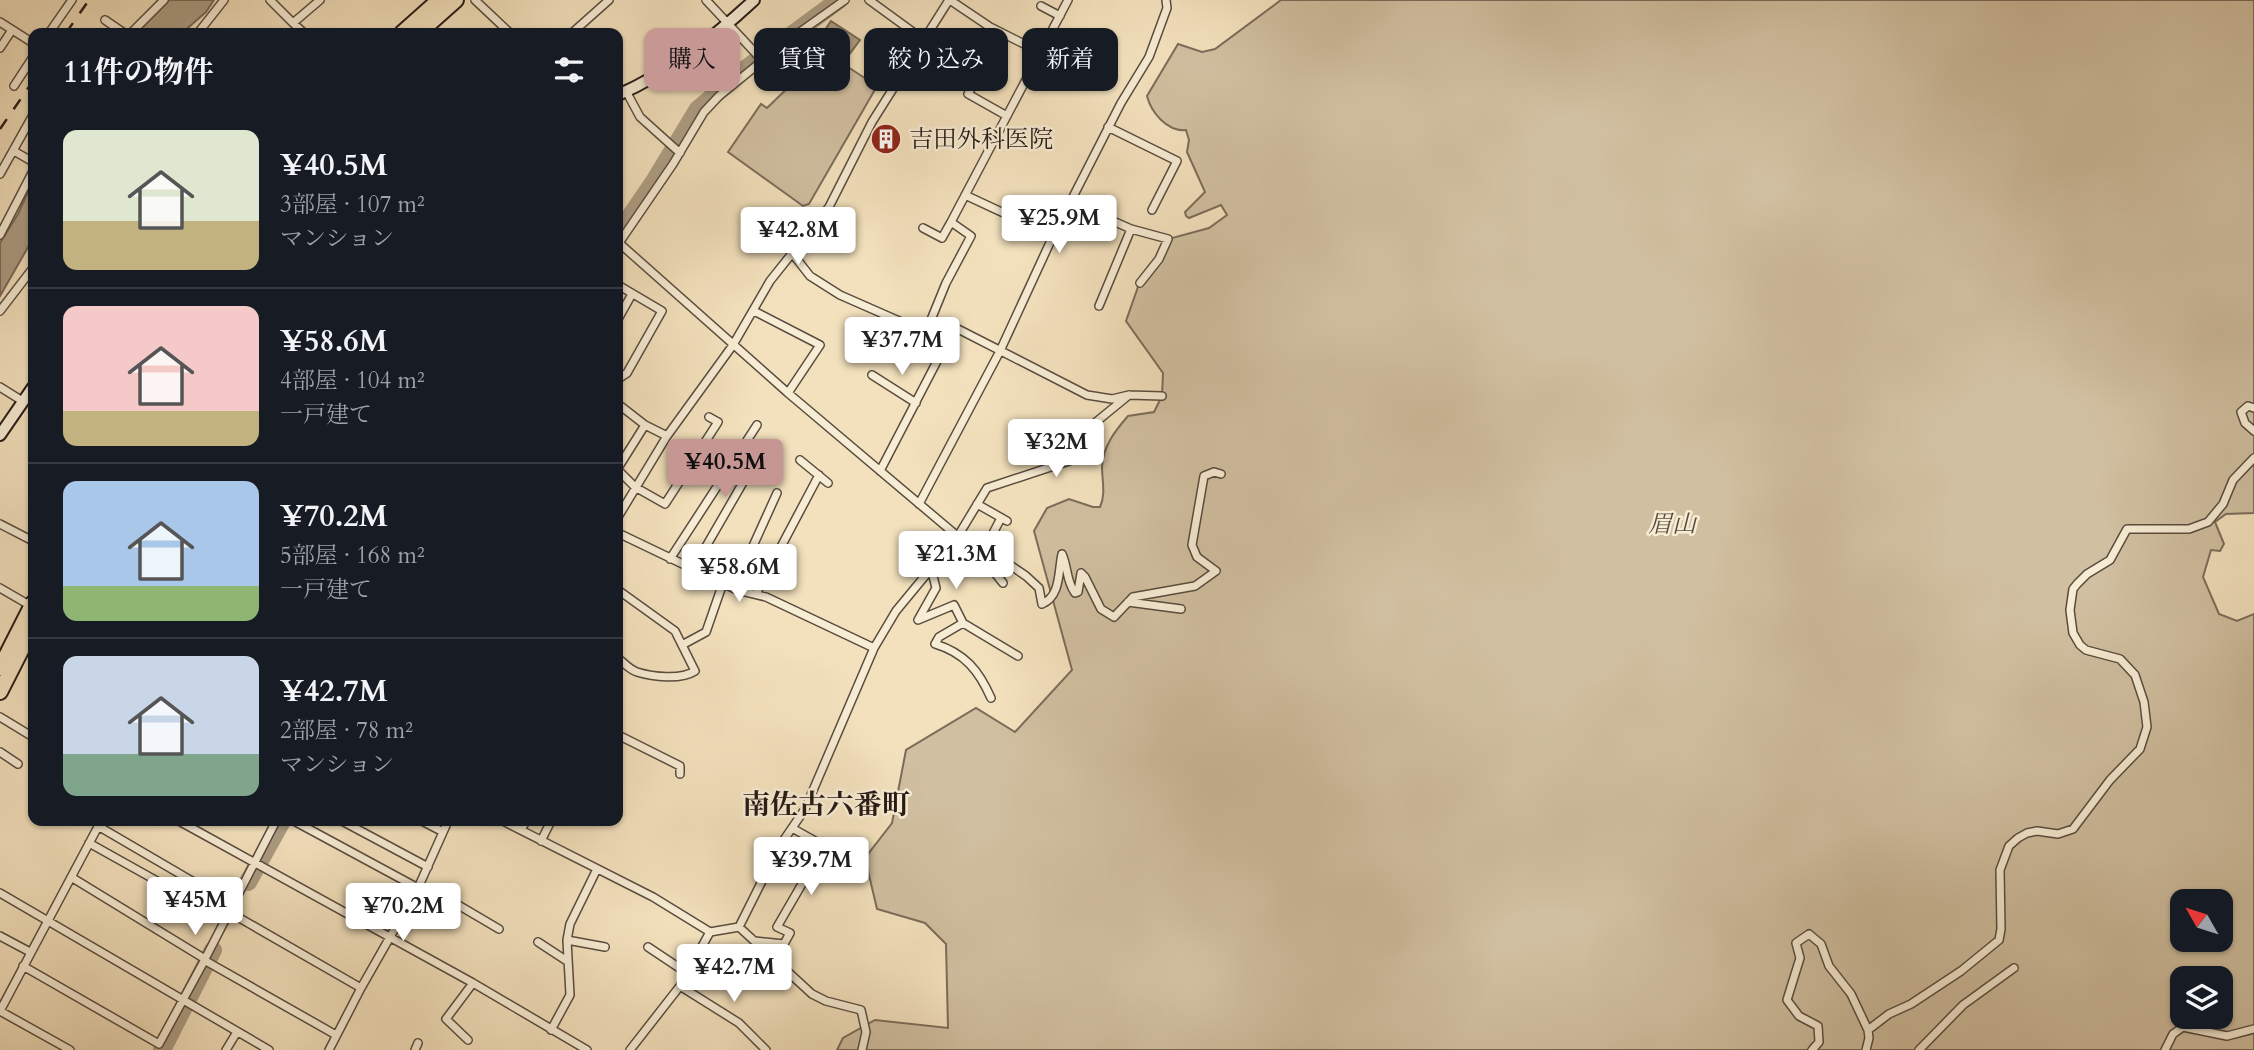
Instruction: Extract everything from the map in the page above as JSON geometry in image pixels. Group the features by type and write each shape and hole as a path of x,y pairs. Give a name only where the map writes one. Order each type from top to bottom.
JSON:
{"highway":[{"path":"408,28 439,0"},
{"path":"430,28 456,0"},
{"path":"0,668 28,613"},
{"path":"0,692 28,637"}],"street":[{"path":"52,28 72,0"},
{"path":"136,28 164,0"},
{"path":"202,28 224,0"},
{"path":"270,0 298,28"},
{"path":"293,23 320,0"},
{"path":"475,0 504,28"},
{"path":"578,28 609,0"},
{"path":"706,0 754,51"},
{"path":"623,92 694,52 754,0"},
{"path":"804,28 845,0"},
{"path":"869,0 908,28"},
{"path":"932,28 949,0 990,27 1022,43"},
{"path":"1053,28 1068,0"},
{"path":"919,504 1000,351 1053,236 1108,127 1149,57 1167,8 1166,0"},
{"path":"1041,6 1060,16"},
{"path":"105,20 117,28"},
{"path":"0,22 28,40"},
{"path":"0,48 12,30"},
{"path":"623,235 675,150 704,112 754,63"},
{"path":"14,86 28,65"},
{"path":"923,228 942,238 1022,87"},
{"path":"623,508 667,436 733,345 770,281 834,200 872,122 892,91"},
{"path":"969,91 968,94 1007,116"},
{"path":"623,94 640,117 675,150"},
{"path":"0,174 28,124"},
{"path":"1108,127 1177,161 1152,210"},
{"path":"14,151 28,159"},
{"path":"0,235 28,182"},
{"path":"965,195 1053,236"},
{"path":"1070,202 1131,229 1168,239 1159,260 1140,283"},
{"path":"926,332 946,283 971,236 951,222"},
{"path":"1099,306 1131,229"},
{"path":"623,247 788,393 958,536 1026,576 1039,588 1042,604 1056,593 1062,554 1074,593 1078,592 1081,573 1101,609 1114,618 1133,597 1195,586 1216,571 1197,557 1192,545 1204,476 1214,472 1220,474"},
{"path":"792,253 810,276 840,295 947,342"},
{"path":"0,311 28,275"},
{"path":"623,288 662,311 623,376"},
{"path":"623,310 632,294"},
{"path":"754,311 820,345 788,393"},
{"path":"880,471 956,328 1087,395 1112,399 1129,395 1162,396"},
{"path":"872,375 916,403"},
{"path":"0,387 24,402"},
{"path":"0,435 28,395"},
{"path":"739,927 779,847 805,809 874,648 895,611 958,536 986,488 1072,460 1096,422 1129,395"},
{"path":"2254,408 2248,406 2241,412 2245,423 2254,431"},
{"path":"623,408 645,425 667,436"},
{"path":"623,474 635,487 665,504 718,422 709,417"},
{"path":"623,461 645,425"},
{"path":"670,559 757,425"},
{"path":"1868,1030 1889,1014 1911,1004 1961,971 1999,940 2000,870 2009,846 2018,838 2037,831 2058,834 2073,830 2110,780 2137,754 2144,741 2147,727 2144,702 2135,675 2120,659 2086,650 2076,639 2070,610 2073,589 2087,574 2110,560 2127,529 2189,529 2208,522 2223,504 2233,480 2254,458"},
{"path":"693,569 756,460"},
{"path":"800,460 828,483"},
{"path":"756,594 819,475"},
{"path":"734,588 770,500 777,492"},
{"path":"977,504 1004,519 983,552"},
{"path":"0,524 28,538"},
{"path":"623,536 734,588 756,594 874,648"},
{"path":"744,542 753,546"},
{"path":"983,552 1003,583"},
{"path":"931,568 936,588 918,620 954,605 963,623 1018,656"},
{"path":"682,645 706,632 723,583"},
{"path":"0,588 28,603"},
{"path":"623,594 675,631 695,671 687,676 656,676 634,671 623,662"},
{"path":"1128,602 1181,609"},
{"path":"963,623 939,638 935,645 953,649 981,675 991,698"},
{"path":"0,717 28,734"},
{"path":"623,738 680,766 680,774"},
{"path":"0,752 18,764"},
{"path":"71,1050 0,1011 98,826"},
{"path":"104,826 192,881"},
{"path":"188,826 587,1050"},
{"path":"23,966 159,1044 186,1001 274,826"},
{"path":"303,826 417,891 440,909 448,899 499,929"},
{"path":"351,826 428,867"},
{"path":"432,826 443,832"},
{"path":"329,1050 417,891 446,826"},
{"path":"513,826 653,897 710,932 739,927"},
{"path":"521,830 523,826"},
{"path":"541,841 548,826"},
{"path":"754,941 784,944 790,933 777,927 824,846 792,828"},
{"path":"89,843 230,915 361,988"},
{"path":"551,1030 570,995 567,940 570,924 597,869"},
{"path":"71,877 206,961 336,1035"},
{"path":"0,893 269,1050"},
{"path":"739,927 812,994 826,1001 862,1010 866,1032 862,1050"},
{"path":"630,1050 680,986 710,932"},
{"path":"1812,1050 1819,1042 1818,1026 1799,1016 1787,1000 1800,958 1796,943 1809,934 1821,944 1829,966 1851,994 1868,1030 1870,1038 1866,1050"},
{"path":"0,936 30,952"},
{"path":"567,940 605,947"},
{"path":"538,942 567,961"},
{"path":"648,947 687,973"},
{"path":"1919,1050 1963,1005 2014,968"},
{"path":"468,1040 446,1018 473,984"},
{"path":"680,986 738,1023 766,1050"},
{"path":"2165,1050 2173,1034 2183,1027 2227,1036 2254,1030"},
{"path":"226,1050 237,1032"}],"green space":[{"name":"眉山","path":"1281,0 2254,0 2254,513 2226,514 2215,522 2224,544 2220,551 2211,550 2203,577 2219,614 2237,621 2254,614 2254,1050 837,1050 843,1038 875,1020 948,1028 946,944 925,923 877,909 865,858 892,823 906,750 976,708 1015,732 1072,670 1034,531 1047,508 1069,499 1100,507 1103,459 1110,439 1128,416 1154,412 1162,396 1163,373 1126,321 1138,287 1154,270 1172,238 1209,228 1227,215 1221,205 1189,218 1186,216 1185,212 1205,192 1187,152 1189,140 1186,130 1172,128 1161,120 1147,96 1178,44 1202,52 1215,49"},
{"path":"850,68 864,78 864,91 874,91 809,204 803,206 728,152 761,104 767,108 785,91 850,91"}],"shaded area":[{"path":"169,0 214,0 206,12 188,28 141,28"},
{"path":"831,21 842,28 826,28"},
{"path":"850,33 860,40 850,53"},
{"path":"28,192 28,247 0,296 0,243"}],"waterway":[{"path":"623,227 698,109 744,70 839,0"},
{"path":"248,882 279,826"},
{"path":"162,1050 213,950"}],"railway":[{"path":"69,28 89,0"},
{"path":"0,129 28,88"}],"place":[{"name":"吉田外科医院","path":"886,139"}],"district":[{"name":"南佐古六番町","path":"826,805"}]}
